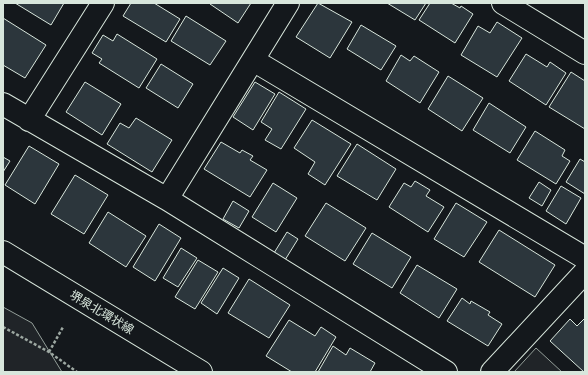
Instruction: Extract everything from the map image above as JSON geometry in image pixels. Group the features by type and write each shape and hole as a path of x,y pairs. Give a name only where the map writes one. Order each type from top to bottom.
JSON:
{"street":[{"path":"29,120 103,3"},
{"path":"167,199 288,3"},
{"path":"503,3 585,53"},
{"path":"253,60 585,258"},
{"path":"3,104 167,199 446,372"},
{"name":"堺泉北環状線","path":"3,252 201,372"},
{"path":"492,372 585,272"}],"path":[{"path":"49,352 63,327"},
{"path":"3,328 49,352 77,372"}],"shaded area":[{"path":"3,307 32,323 62,372 3,372"},
{"path":"536,348 562,372 514,372"}],"building":[{"path":"15,3 64,3 51,25"},
{"path":"131,3 154,3 180,19 166,42 123,16"},
{"path":"251,3 238,23 210,4"},
{"path":"318,3 352,22 330,58 296,37"},
{"path":"387,3 426,3 415,20"},
{"path":"430,3 451,3 460,8 461,6 473,14 455,43 419,20"},
{"path":"186,16 226,41 210,65 171,41"},
{"path":"3,18 46,45 25,78 3,65"},
{"path":"497,22 522,38 497,77 461,55 478,26 490,33"},
{"path":"361,25 396,46 381,70 347,49"},
{"path":"117,34 157,59 139,88 99,63 102,59 92,53 103,35 113,41"},
{"path":"526,54 547,67 550,62 566,73 546,105 509,81"},
{"path":"401,55 410,61 414,56 439,72 420,103 386,81"},
{"path":"161,64 193,84 178,108 146,88"},
{"path":"571,72 585,81 585,129 549,107"},
{"path":"448,76 483,98 462,131 428,109"},
{"path":"85,82 121,104 102,135 66,112"},
{"path":"255,82 275,94 253,130 233,117"},
{"path":"279,92 306,109 281,149 265,140 272,129 261,122"},
{"path":"489,103 526,127 510,153 473,130"},
{"path":"136,118 172,140 152,172 107,144 120,123 129,128"},
{"path":"312,120 351,144 325,185 308,174 315,162 294,148"},
{"path":"535,131 565,150 562,156 570,161 556,184 517,160"},
{"path":"221,142 240,153 242,150 253,156 250,160 267,170 250,197 204,169"},
{"path":"357,144 396,169 377,200 337,176"},
{"path":"29,146 59,164 35,204 5,185"},
{"path":"3,157 10,161 3,172"},
{"path":"580,159 585,162 585,194 566,182"},
{"path":"75,175 108,195 84,234 51,214"},
{"path":"415,181 430,190 426,196 444,207 428,232 389,207 404,183 411,187"},
{"path":"539,182 551,190 542,206 529,198"},
{"path":"273,183 297,198 276,232 252,217"},
{"path":"561,186 581,198 566,224 546,211"},
{"path":"233,201 249,211 239,228 223,219"},
{"path":"326,203 366,228 345,261 305,236"},
{"path":"456,203 487,222 464,257 434,239"},
{"path":"108,212 146,236 126,267 89,243"},
{"path":"159,224 181,238 155,281 133,267"},
{"path":"499,230 555,265 535,297 479,262"},
{"path":"287,232 298,239 285,260 274,253"},
{"path":"372,233 411,257 392,288 353,264"},
{"path":"181,248 197,258 178,287 163,278"},
{"path":"198,260 218,272 195,309 175,297"},
{"path":"417,265 457,289 439,318 400,293"},
{"path":"223,268 239,278 217,314 201,303"},
{"path":"249,279 290,305 269,338 228,313"},
{"path":"462,298 470,304 471,301 490,312 488,315 502,324 488,346 447,321"},
{"path":"585,318 584,372 550,341 570,319 577,326"},
{"path":"289,320 315,336 321,327 336,337 315,372 292,372 266,356"},
{"path":"333,346 346,355 350,348 375,363 370,372 318,372"}]}
